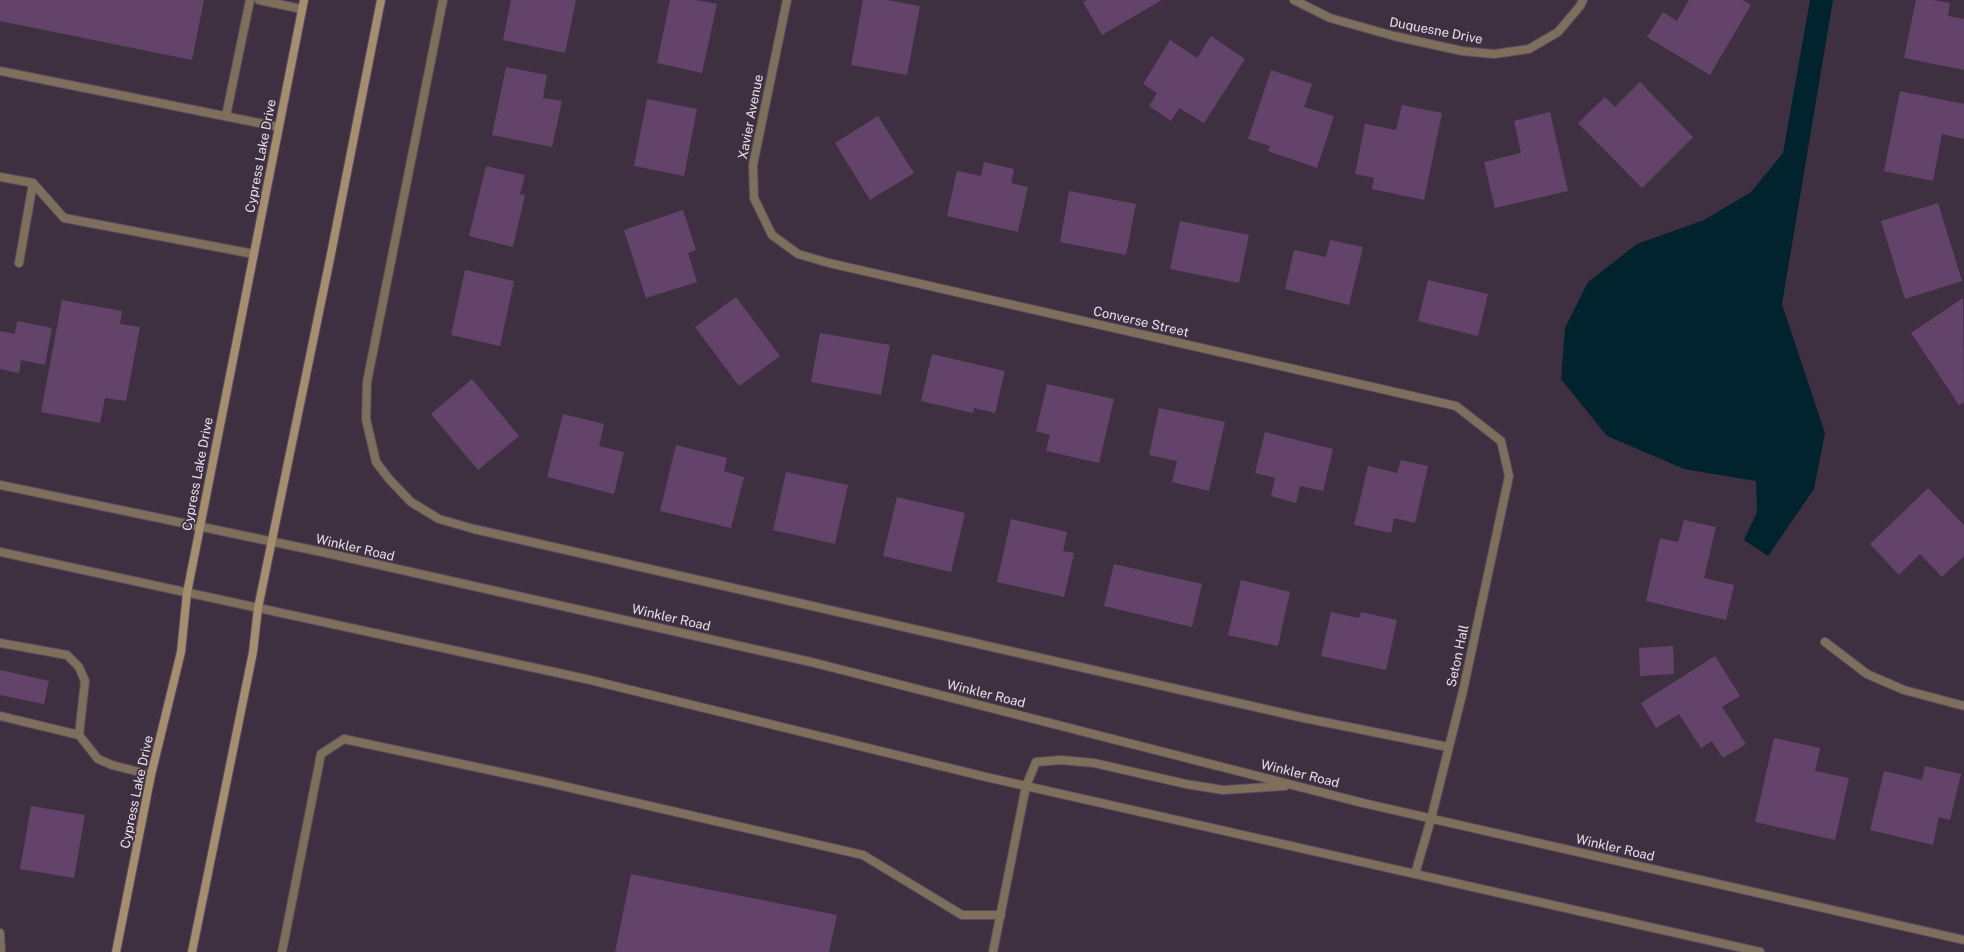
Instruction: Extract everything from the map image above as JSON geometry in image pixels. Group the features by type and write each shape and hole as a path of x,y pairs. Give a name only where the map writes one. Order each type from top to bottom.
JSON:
{"main road":[{"name":"Cypress Lake Drive","path":"116,952 152,775 181,652 187,593 304,0"},
{"path":"192,952 253,652 258,608 271,542 330,259 381,0"}],"street":[{"path":"226,116 250,0"},
{"path":"259,0 302,9"},
{"path":"443,0 367,382 366,419 376,462 389,479 411,502 439,519 474,529 1297,716 1448,747"},
{"name":"Xavier Avenue","path":"772,235 754,198 753,165 787,0"},
{"name":"Duquesne Drive","path":"1294,0 1330,18 1394,36 1462,51 1494,54 1529,50 1558,32 1580,6 1583,0"},
{"path":"0,71 279,127"},
{"path":"0,177 33,182 64,218 254,254"},
{"path":"19,264 33,182"},
{"name":"Converse Street","path":"772,235 798,254 829,263 1456,406 1500,441"},
{"name":"Seton Hall","path":"1415,874 1431,819 1463,691 1509,476 1500,441"},
{"name":"Winkler Road","path":"0,485 538,600 811,662 1431,819 1964,940"},
{"path":"0,552 586,679 1026,786 1760,952"},
{"path":"1825,642 1867,674 1904,690 1964,706"},
{"path":"0,643 66,655 79,667 85,681 79,735"},
{"path":"0,716 79,735 98,759 112,765 152,775"},
{"path":"282,952 321,754 344,739 541,781 863,855 962,915 1001,915"},
{"path":"993,952 1026,786 1036,762 1061,760 1094,763 1186,784 1223,790 1294,785"},
{"path":"0,933 1,952"}],"water":[{"path":"1810,0 1833,0 1782,304 1825,433 1814,489 1768,556 1744,540 1757,512 1756,481 1684,469 1607,436 1561,379 1565,328 1588,282 1637,244 1704,220 1751,192 1783,153"}],"building":[{"path":"0,0 204,0 192,60 0,21"},
{"path":"511,0 576,0 565,53 503,40"},
{"path":"670,0 696,0 717,4 702,73 657,63"},
{"path":"863,0 887,0 920,6 907,75 851,65"},
{"path":"1087,0 1162,0 1102,35 1083,2"},
{"path":"1689,0 1742,0 1751,5 1710,75 1647,37 1663,12 1677,21"},
{"path":"1916,0 1933,0 1950,3 1948,16 1964,19 1964,70 1904,58"},
{"path":"1211,36 1245,59 1204,123 1179,108 1171,121 1149,106 1157,93 1143,84 1170,40 1197,58"},
{"path":"506,67 547,75 543,98 562,101 552,147 492,135"},
{"path":"1271,70 1312,84 1304,107 1334,116 1317,168 1268,151 1270,146 1248,139"},
{"path":"1640,82 1693,137 1642,188 1578,123 1605,97 1615,107"},
{"path":"1900,91 1964,104 1964,139 1942,134 1933,181 1884,171"},
{"path":"647,99 697,109 684,176 634,166"},
{"path":"1402,105 1442,113 1424,200 1372,189 1374,178 1355,174 1365,124 1396,130"},
{"path":"1550,112 1568,191 1495,208 1484,162 1521,153 1514,121"},
{"path":"878,116 914,173 870,200 835,143"},
{"path":"984,162 1014,169 1011,183 1028,187 1018,232 947,216 957,171 981,176"},
{"path":"486,166 525,175 520,194 525,195 513,247 469,236"},
{"path":"1069,191 1136,204 1126,255 1060,242"},
{"path":"1938,203 1962,281 1905,299 1881,221"},
{"path":"683,210 696,250 688,253 697,282 646,298 624,230"},
{"path":"1180,221 1249,235 1239,283 1170,269"},
{"path":"1330,240 1363,247 1349,305 1285,289 1294,250 1326,257"},
{"path":"465,270 514,281 500,346 451,335"},
{"path":"1428,280 1488,294 1478,336 1418,321"},
{"path":"736,297 780,356 739,386 695,327"},
{"path":"1963,298 1964,402 1959,405 1911,333"},
{"path":"62,300 122,311 120,324 140,327 126,401 105,398 100,423 41,412"},
{"path":"17,321 52,328 45,365 21,360 19,373 0,369 0,331 15,334"},
{"path":"820,333 890,345 881,395 811,382"},
{"path":"932,354 1005,371 995,413 974,408 973,413 921,401"},
{"path":"472,379 519,436 478,470 431,414"},
{"path":"1047,384 1114,399 1099,463 1046,451 1050,435 1036,431"},
{"path":"1159,408 1225,422 1209,491 1172,482 1177,461 1149,455"},
{"path":"563,414 604,424 599,446 624,452 614,494 547,477"},
{"path":"1265,432 1333,449 1323,491 1300,486 1296,503 1271,496 1275,478 1255,473"},
{"path":"676,445 727,458 724,471 744,477 731,528 660,511"},
{"path":"1401,460 1428,466 1415,523 1394,518 1391,533 1354,525 1368,466 1397,473"},
{"path":"786,472 848,485 835,544 773,530"},
{"path":"1928,488 1964,525 1964,556 1942,577 1920,554 1899,575 1870,544"},
{"path":"897,497 965,513 951,572 883,556"},
{"path":"1011,519 1067,532 1063,551 1074,553 1064,597 997,582"},
{"path":"1684,520 1716,527 1704,578 1734,585 1726,620 1646,601 1660,538 1678,542"},
{"path":"1114,564 1202,584 1192,627 1104,606"},
{"path":"1241,580 1290,592 1278,646 1228,635"},
{"path":"1331,612 1359,618 1361,612 1397,620 1386,670 1321,656"},
{"path":"1673,646 1674,674 1640,676 1639,648"},
{"path":"1715,656 1740,696 1722,707 1746,744 1723,758 1712,741 1701,748 1679,714 1656,728 1641,703"},
{"path":"0,670 49,681 44,704 0,695"},
{"path":"1774,738 1820,748 1815,771 1849,778 1835,840 1755,822"},
{"path":"1925,766 1961,774 1950,820 1939,817 1933,845 1870,830 1884,771 1922,780"},
{"path":"31,806 85,815 74,878 20,869"},
{"path":"631,874 837,915 829,952 615,952"}]}
